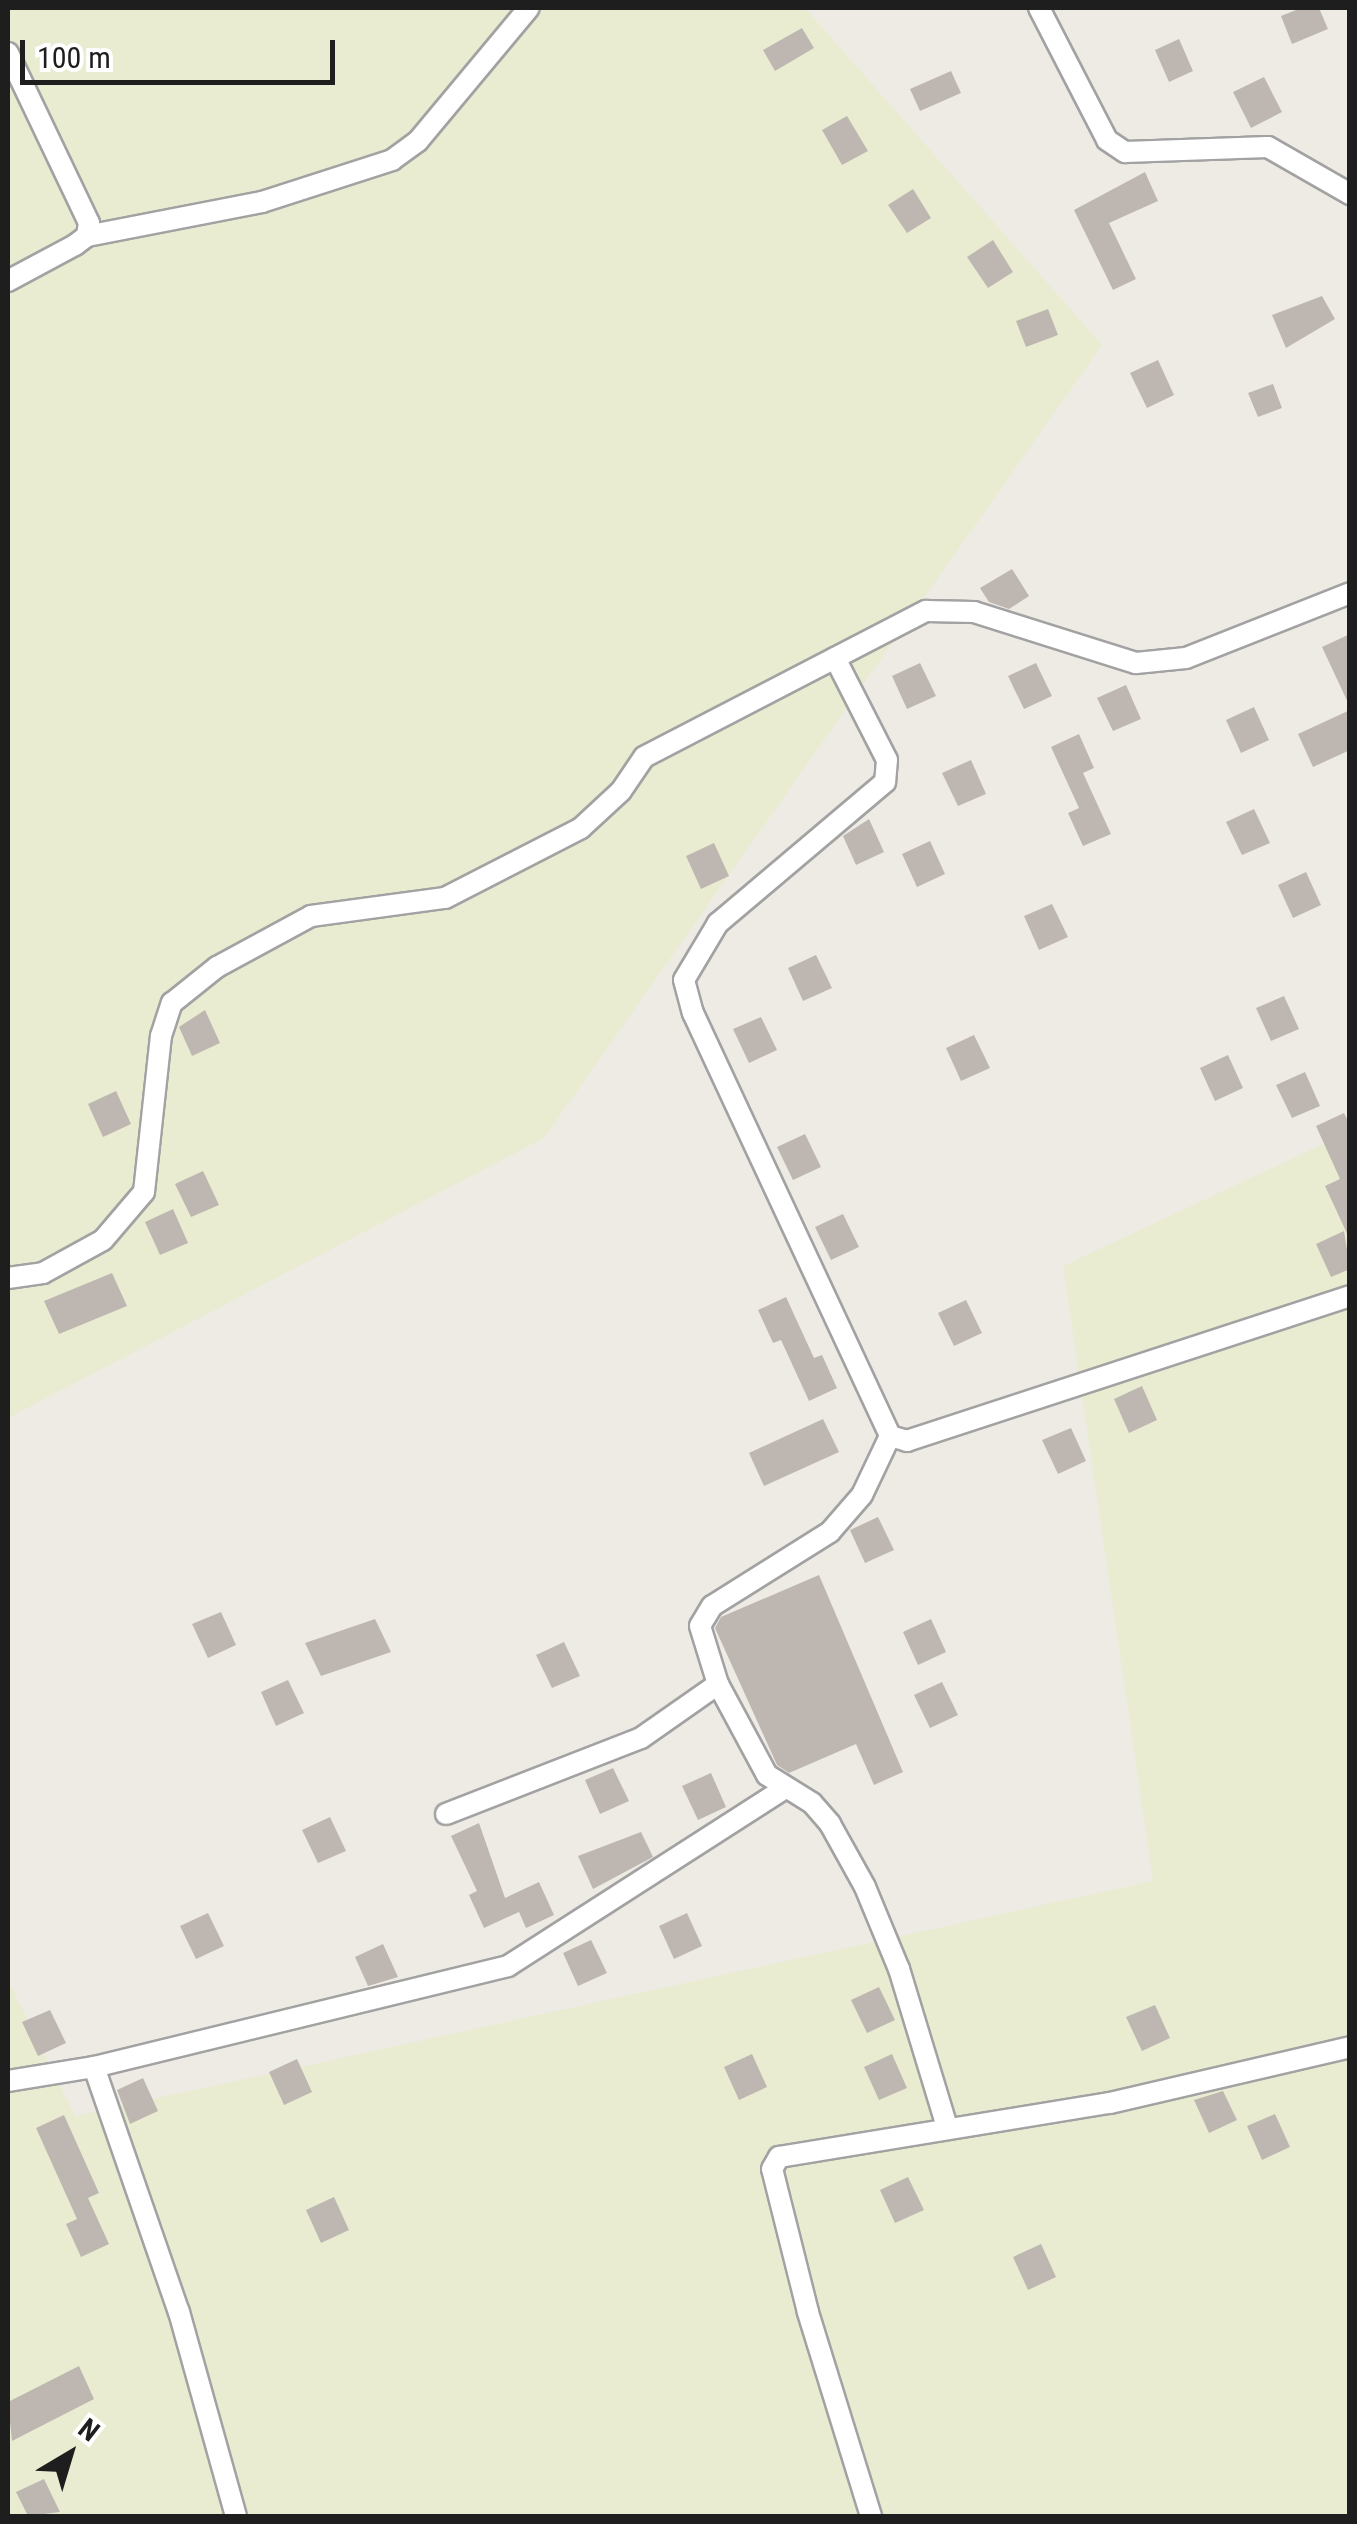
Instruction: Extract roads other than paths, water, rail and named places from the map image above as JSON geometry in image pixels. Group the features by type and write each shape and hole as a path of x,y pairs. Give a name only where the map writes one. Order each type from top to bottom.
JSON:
{"street":[{"path":"8,281 88,236 262,202 392,160 418,141 528,8"},
{"path":"1039,8 1107,140 1125,152 1268,147 1350,194"},
{"path":"8,53 88,222 88,236"},
{"path":"8,1278 44,1273 103,1240 144,1192 172,1002 218,967 310,916 445,898 581,828 620,792 644,757 926,612 974,612 1136,663 1186,658 1350,592"},
{"path":"835,658 887,760 885,782 718,924 684,980 709,1048 890,1436 907,1441 1350,1296"},
{"path":"890,1436 862,1495 830,1532 704,1615 700,1626 718,1684 768,1776 830,1824 865,1887 898,1969 947,2127"},
{"path":"446,1814 641,1738 718,1684"},
{"path":"8,2081 94,2067 508,1966 785,1788"},
{"path":"871,2516 772,2169 779,2158 947,2127 1110,2103 1350,2046"},
{"path":"94,2067 179,2312 236,2516"}]}
